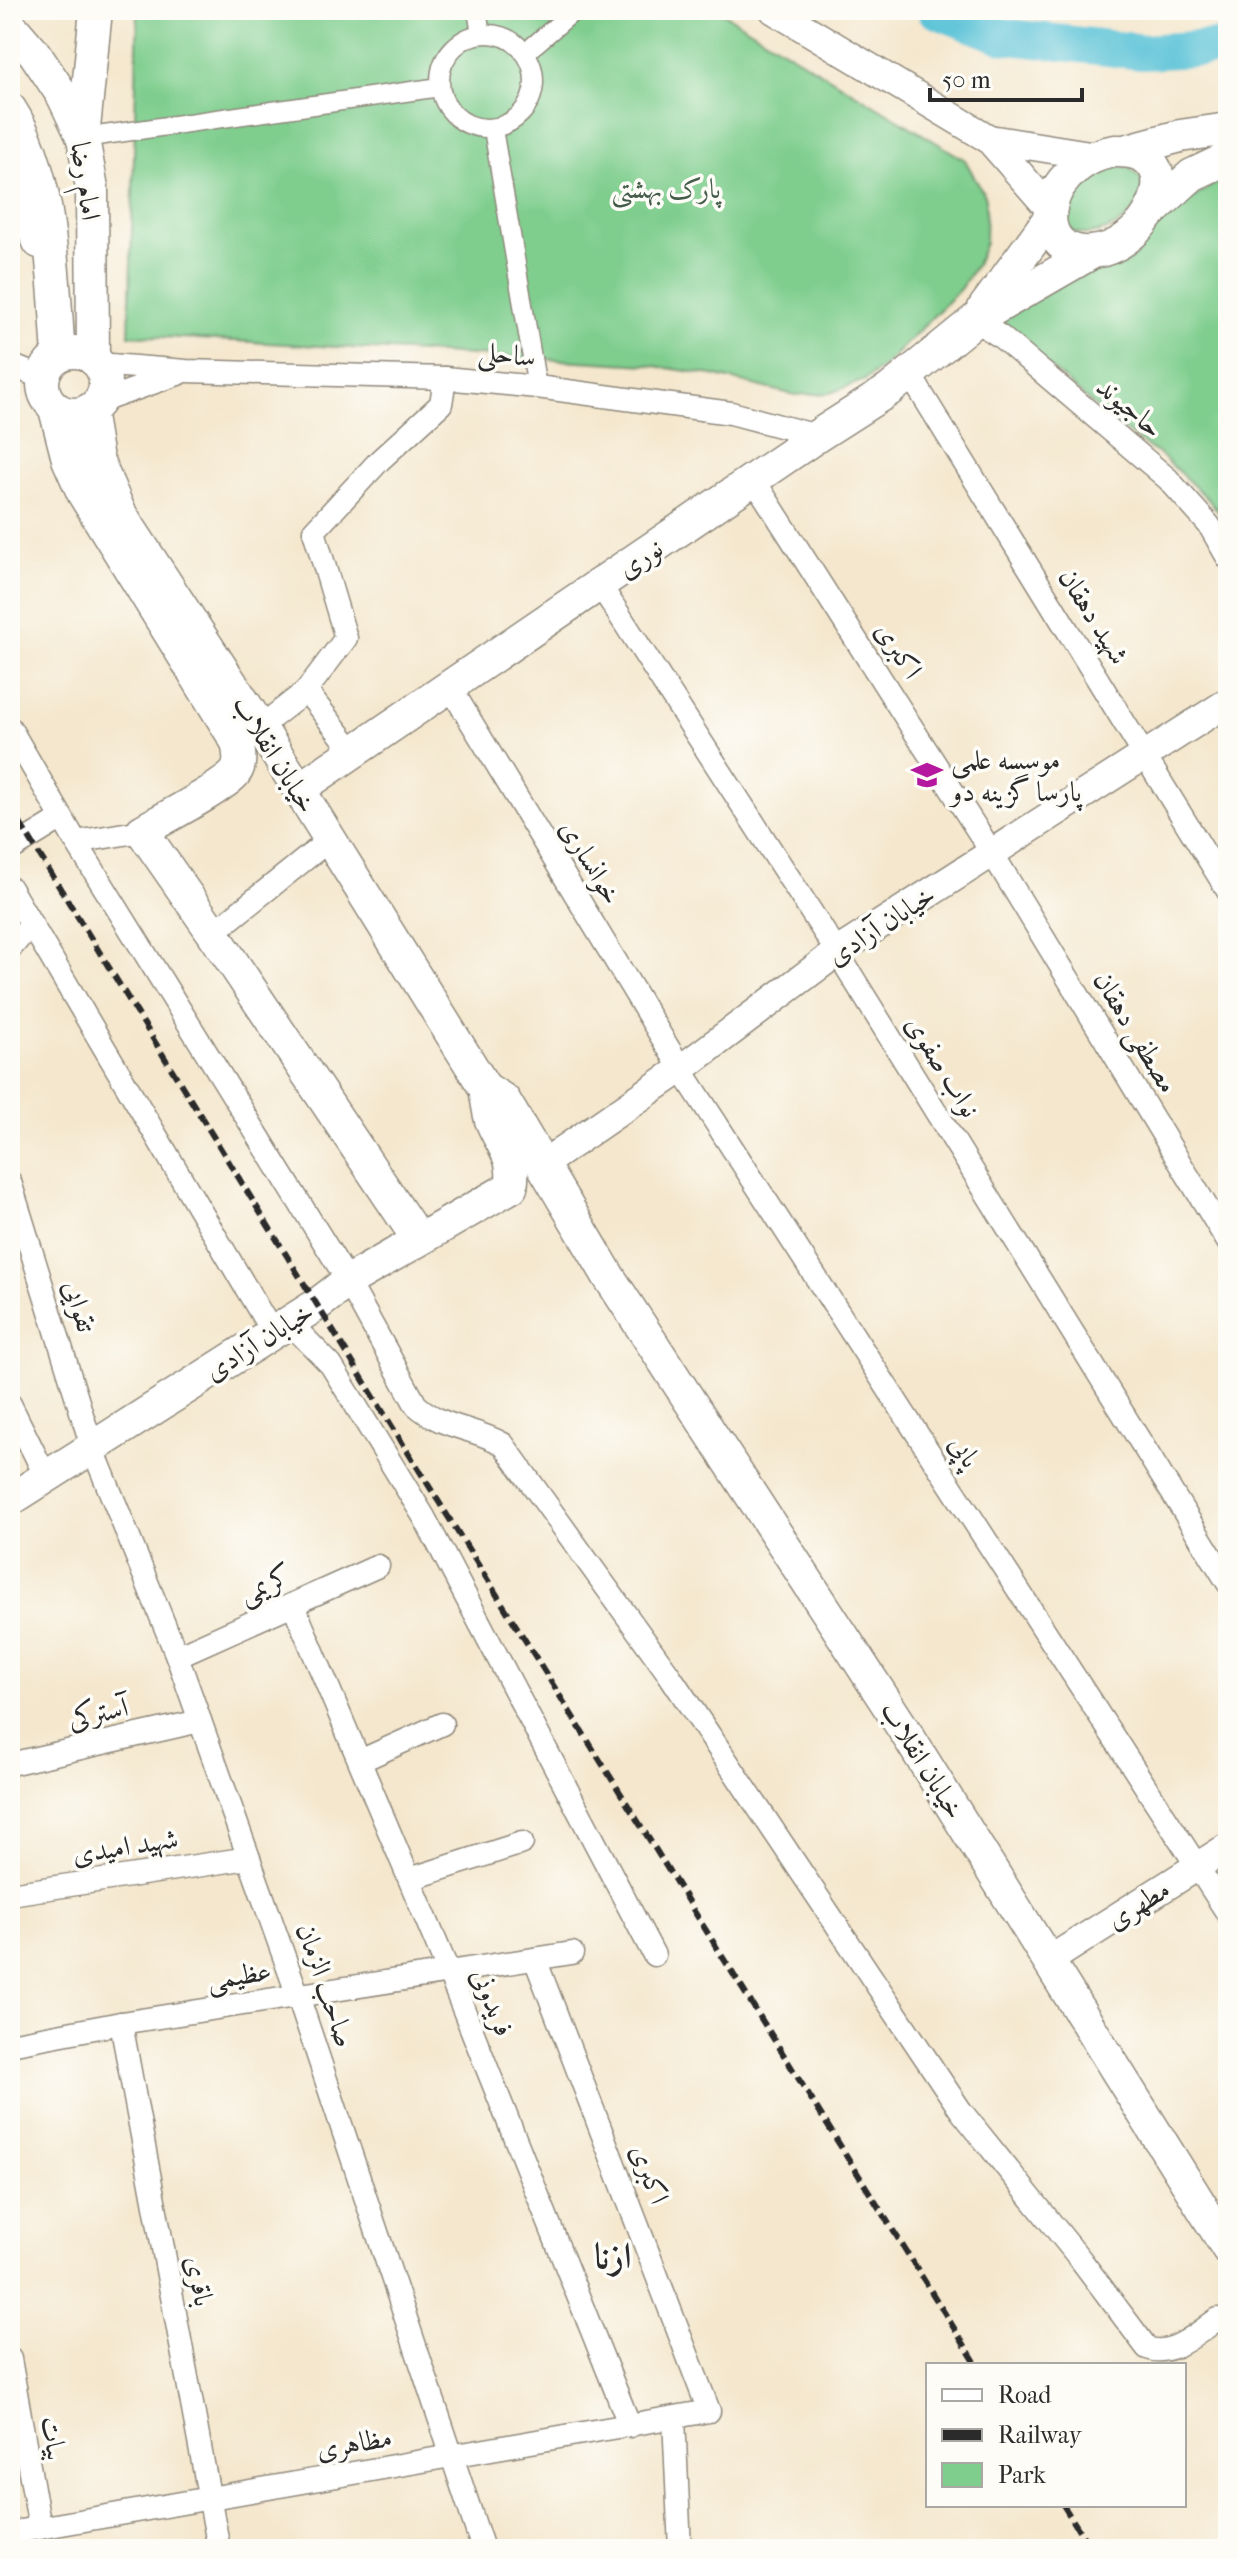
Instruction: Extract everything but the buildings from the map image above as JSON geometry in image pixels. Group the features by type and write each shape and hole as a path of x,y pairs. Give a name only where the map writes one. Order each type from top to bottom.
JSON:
{"main road":[{"path":"83,138 96,10"},
{"name":"امام رضا","path":"10,25 35,54 63,96 83,138 92,188 96,362"},
{"name":"امام رضا","path":"10,109 33,155 43,196 52,270 51,367"},
{"path":"975,320 1049,214 1062,181 1078,167 1110,153 1180,136 1228,129"},
{"path":"1110,153 1144,157 1157,174 1158,194 1151,212"},
{"path":"975,320 1093,252 1122,242 1192,175 1228,158"},
{"path":"10,184 22,203 52,270"},
{"path":"1049,214 1051,229 1063,246 1093,252"},
{"name":"نوری","path":"299,789 889,390 975,320"},
{"path":"77,352 96,362 105,383 94,406 78,415 55,409 45,395 51,367 77,352"},
{"name":"خیابان انقلاب","path":"94,406 97,459 107,486 248,734"},
{"name":"خیابان انقلاب","path":"55,409 68,459 83,493 248,734 299,789 485,1088 491,1119 512,1161 514,1172 511,1187 543,1203 574,1245 609,1277"},
{"path":"248,734 236,772 142,831 418,1239"},
{"name":"خیابان انقلاب","path":"485,1088 504,1100 609,1277 908,1736 1228,2249"},
{"name":"خیابان آزادی","path":"10,1500 318,1304 348,1281 511,1187"}],"street":[{"path":"477,10 481,34"},
{"path":"525,53 575,10"},
{"path":"774,10 989,139 1049,214"},
{"path":"481,34 505,38 525,53 534,75 531,100 515,119 493,129 480,129 458,119 449,110 440,87 443,63 449,52 469,37 481,34"},
{"path":"83,138 440,87"},
{"path":"493,129 537,387"},
{"path":"989,139 1110,153"},
{"name":"حاجیوند","path":"975,320 1001,337 1168,479 1209,525 1228,558"},
{"name":"ساحلی","path":"96,362 186,371 445,378 537,387 731,413 817,436"},
{"path":"10,365 51,367"},
{"path":"94,406 186,371"},
{"name":"شهید دهقان","path":"909,373 1228,891"},
{"path":"248,734 306,691 346,638 314,531 380,460 441,404 445,378"},
{"name":"اکبری","path":"754,480 992,853"},
{"name":"نواب صفوی","path":"600,585 837,952 1228,1583"},
{"name":"خوانساری","path":"450,687 681,1069"},
{"path":"306,691 354,752"},
{"name":"خیابان آزادی","path":"543,1164 681,1069 837,952 1228,702"},
{"path":"10,728 76,842 348,1281 416,1405 430,1417 481,1433 503,1444 668,1673 961,2111 1081,2260 1147,2348 1155,2351 1173,2348 1218,2319"},
{"path":"10,850 62,818"},
{"path":"76,842 142,831"},
{"path":"213,933 329,840"},
{"name":"مصطفی دهقان","path":"992,853 1228,1242"},
{"path":"10,889 280,1327 331,1365 424,1517 654,1955"},
{"path":"10,949 31,924"},
{"name":"پاپی","path":"681,1069 1228,1914"},
{"name":"تقوایی","path":"10,1182 92,1447"},
{"path":"10,1404 46,1477"},
{"name":"صاحب الزمان","path":"92,1447 177,1656 298,1996 483,2549"},
{"name":"کریمی","path":"177,1656 378,1566"},
{"name":"فریدونی","path":"293,1604 449,1973 630,2426"},
{"name":"آسترکی","path":"10,1764 200,1721"},
{"path":"360,1761 442,1724"},
{"path":"410,1879 522,1843"},
{"name":"مطهری","path":"1048,1961 1228,1847"},
{"name":"شهید امیدی","path":"10,1894 249,1858"},
{"name":"عظیمی","path":"10,2044 121,2023 572,1953"},
{"name":"اکبری","path":"535,1959 709,2411"},
{"name":"باقری","path":"121,2023 219,2549"},
{"name":"بیات","path":"10,2359 40,2528"},
{"name":"مظاهری","path":"10,2533 709,2411"},
{"path":"674,2418 680,2549"}],"green space":[{"name":"پارک بهشتی","path":"138,10 718,10 965,160 986,198 985,243 976,265 960,289 886,364 865,380 830,393 795,395 712,375 648,365 129,335"},
{"path":"1117,167 1130,168 1141,179 1140,199 1130,215 1115,226 1097,233 1081,234 1069,228 1065,217 1076,192 1091,178"},
{"path":"1228,175 1228,524 1207,498 1164,458 1115,424 998,322 1093,265 1128,262 1140,252 1147,236 1160,220"}],"waterway":[{"path":"935,10 1002,36 1143,52 1228,47"}],"railway":[{"path":"10,807 976,2363"},
{"path":"1064,2507 1091,2549"}],"place":[{"name":"موسسه علمی پارسا گزینه دو","path":"927,775"}],"district":[{"name":"ازنا","path":"613,2256"}]}
